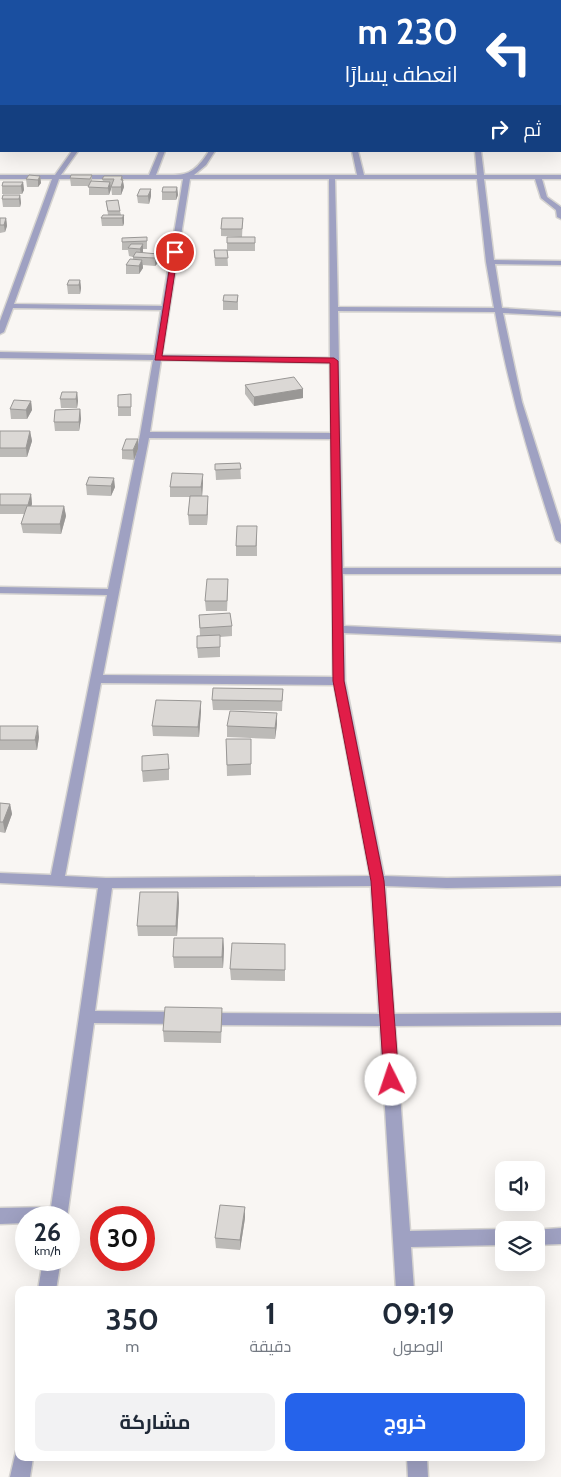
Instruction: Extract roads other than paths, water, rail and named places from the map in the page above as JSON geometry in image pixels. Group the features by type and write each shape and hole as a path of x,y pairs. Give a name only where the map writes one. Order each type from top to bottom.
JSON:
{"street":[{"path":"0,332 56,178 74,152"},
{"path":"152,177 162,152"},
{"path":"57,880 112,592 145,435 187,177 204,164 211,152"},
{"path":"355,152 361,176"},
{"path":"478,152 490,262 498,310 518,403 560,532"},
{"path":"332,176 339,681 378,881 406,1286"},
{"path":"0,177 561,177"},
{"path":"538,177 544,198 559,209 561,216"},
{"path":"490,262 561,263"},
{"path":"9,306 166,308"},
{"path":"333,309 498,310 561,314"},
{"path":"0,355 334,361"},
{"path":"145,435 335,436"},
{"path":"337,570 561,571"},
{"path":"0,590 112,592"},
{"path":"338,629 561,639"},
{"path":"96,679 339,681"},
{"path":"0,878 106,883 561,881"},
{"path":"59,1206 106,883"},
{"path":"87,1017 387,1020 561,1019"},
{"path":"0,1216 15,1216"},
{"path":"545,1236 561,1236"},
{"path":"402,1239 495,1237"},
{"path":"48,1286 50,1271"},
{"path":"20,1477 23,1461"},
{"path":"417,1461 418,1477"}]}
